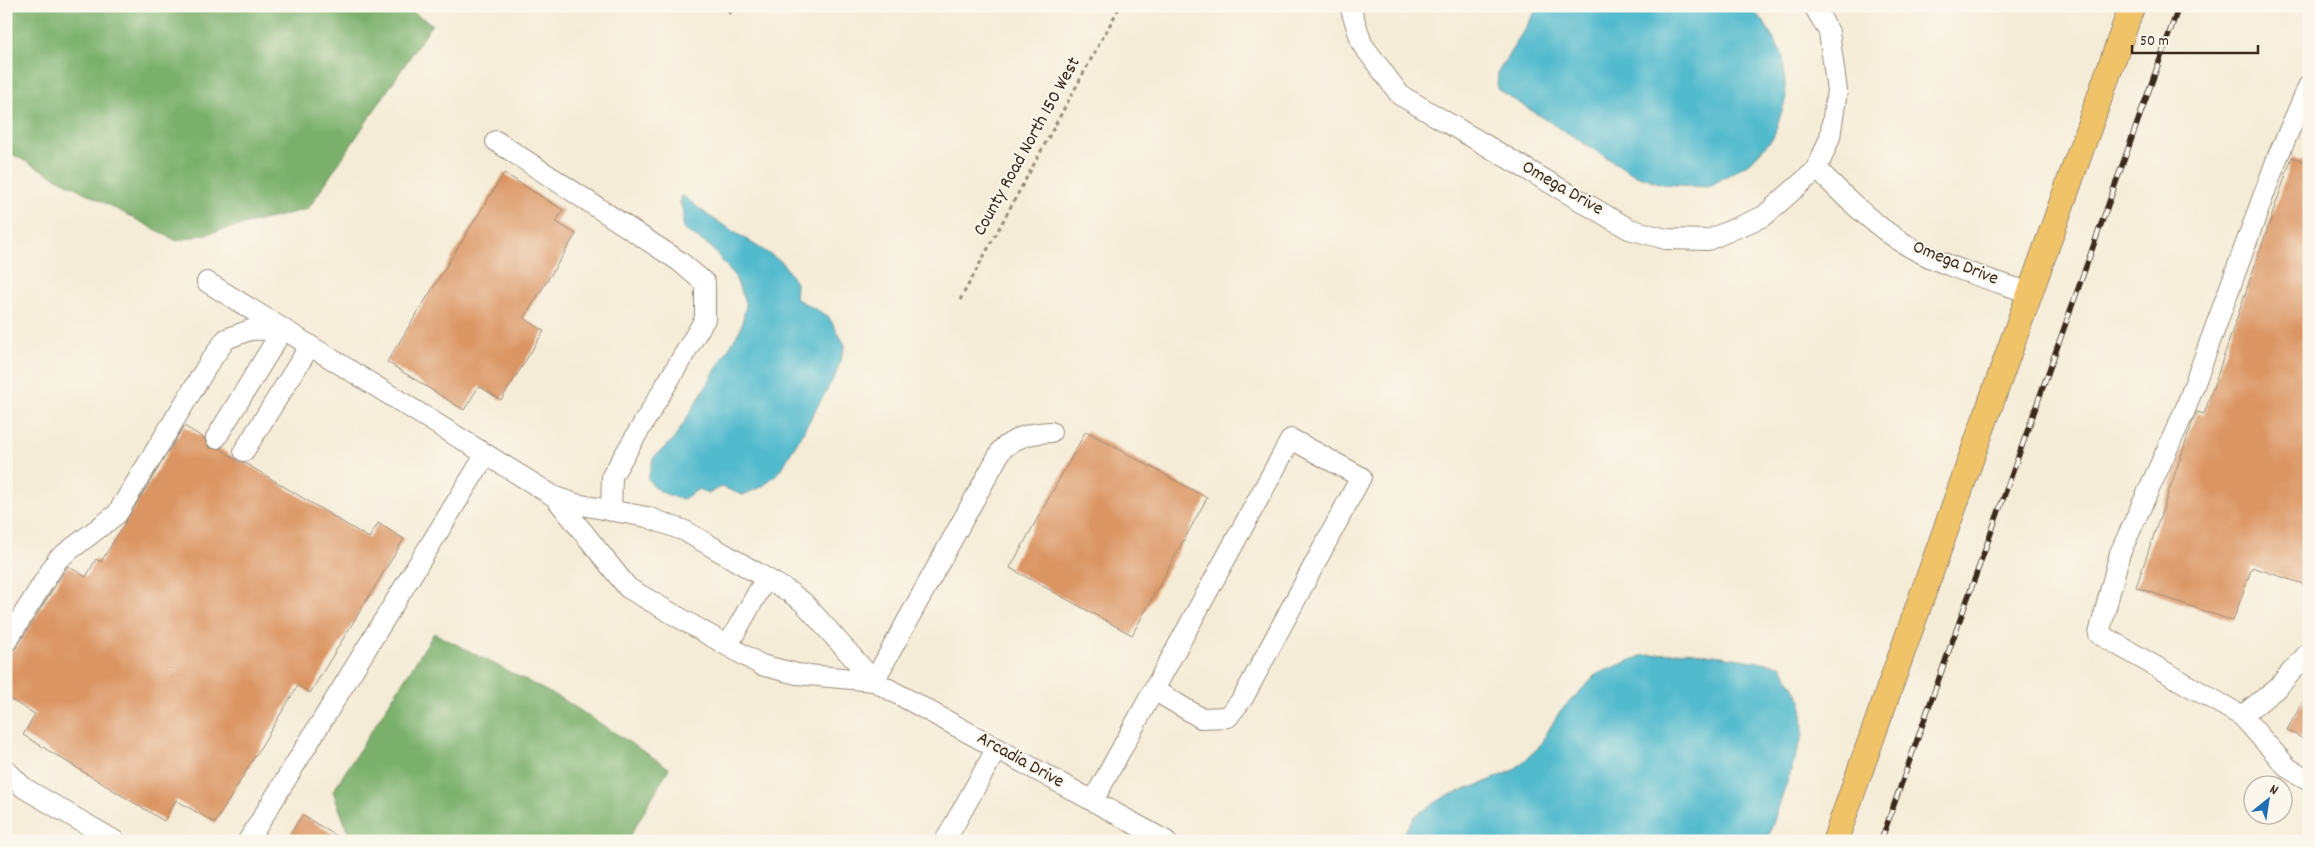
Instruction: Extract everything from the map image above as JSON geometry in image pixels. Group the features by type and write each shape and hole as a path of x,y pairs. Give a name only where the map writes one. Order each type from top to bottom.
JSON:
{"main road":[{"path":"1835,841 2132,6"}],"street":[{"name":"Omega Drive","path":"1350,6 1362,44 1400,95 1629,229 1666,239 1708,240 1764,216 1817,169 1830,137 1837,91 1829,32 1814,6"},
{"path":"2309,85 2278,156 2185,410 2120,553 2099,634 2242,716 2288,768 2309,780"},
{"path":"496,141 678,261 705,283 705,319 612,476 612,510"},
{"name":"Omega Drive","path":"1817,169 1856,209 1908,246 1967,272 2030,293"},
{"path":"207,282 555,497 576,504 647,517 685,531 766,578 804,603 874,681"},
{"path":"216,438 283,329"},
{"path":"6,642 58,559 117,514 209,363 226,339 250,330 283,329"},
{"path":"244,451 310,346"},
{"path":"874,681 1002,449 1014,439 1032,433 1051,432"},
{"path":"1093,801 1291,438 1361,477 1243,698 1228,717 1202,718 1154,690"},
{"path":"248,841 486,454"},
{"path":"555,497 628,588 761,665 797,674 874,681"},
{"path":"728,645 766,578"},
{"path":"2242,716 2278,687 2309,652"},
{"name":"Arcadia Drive","path":"874,681 1166,841"},
{"path":"945,841 996,748"},
{"path":"6,770 24,788 115,841"}],"path":[{"path":"722,6 732,14"},
{"name":"County Road North 150 West","path":"960,300 1120,6"}],"green space":[{"path":"6,6 402,6 432,24 308,209 177,241 6,151"},
{"path":"434,633 564,700 669,768 627,841 351,841 333,791"}],"water":[{"path":"1539,6 1746,6 1762,19 1783,56 1786,98 1773,138 1749,163 1708,187 1662,184 1633,174 1497,89 1498,72"},
{"path":"682,195 709,216 782,262 796,283 795,298 828,316 845,345 836,374 781,470 763,486 743,495 722,487 708,493 699,489 683,499 668,495 659,490 648,479 653,458 674,439 741,328 746,305 735,277 711,247 683,229 683,211 680,203"},
{"path":"1687,651 1781,665 1802,702 1803,735 1767,841 1398,841 1416,815 1446,796 1514,770 1538,748 1560,711 1597,674 1641,656"}],"building":[{"path":"2292,157 2309,163 2309,586 2252,567 2233,621 2136,587 2193,421 2197,412 2204,414"},
{"path":"504,173 563,210 556,222 576,234 524,318 544,331 501,400 479,386 464,410 387,362"},
{"path":"184,426 204,438 209,448 221,449 238,461 245,463 369,538 378,523 404,539 310,693 298,685 215,823 176,800 164,821 23,735 35,714 6,697 7,654 16,648 68,566 86,577 96,559 101,562"},
{"path":"1086,431 1207,498 1132,635 1010,568"},
{"path":"2309,691 2309,742 2287,730"},
{"path":"302,815 345,841 286,841"}],"railway":[{"path":"1881,841 2179,6"}]}
